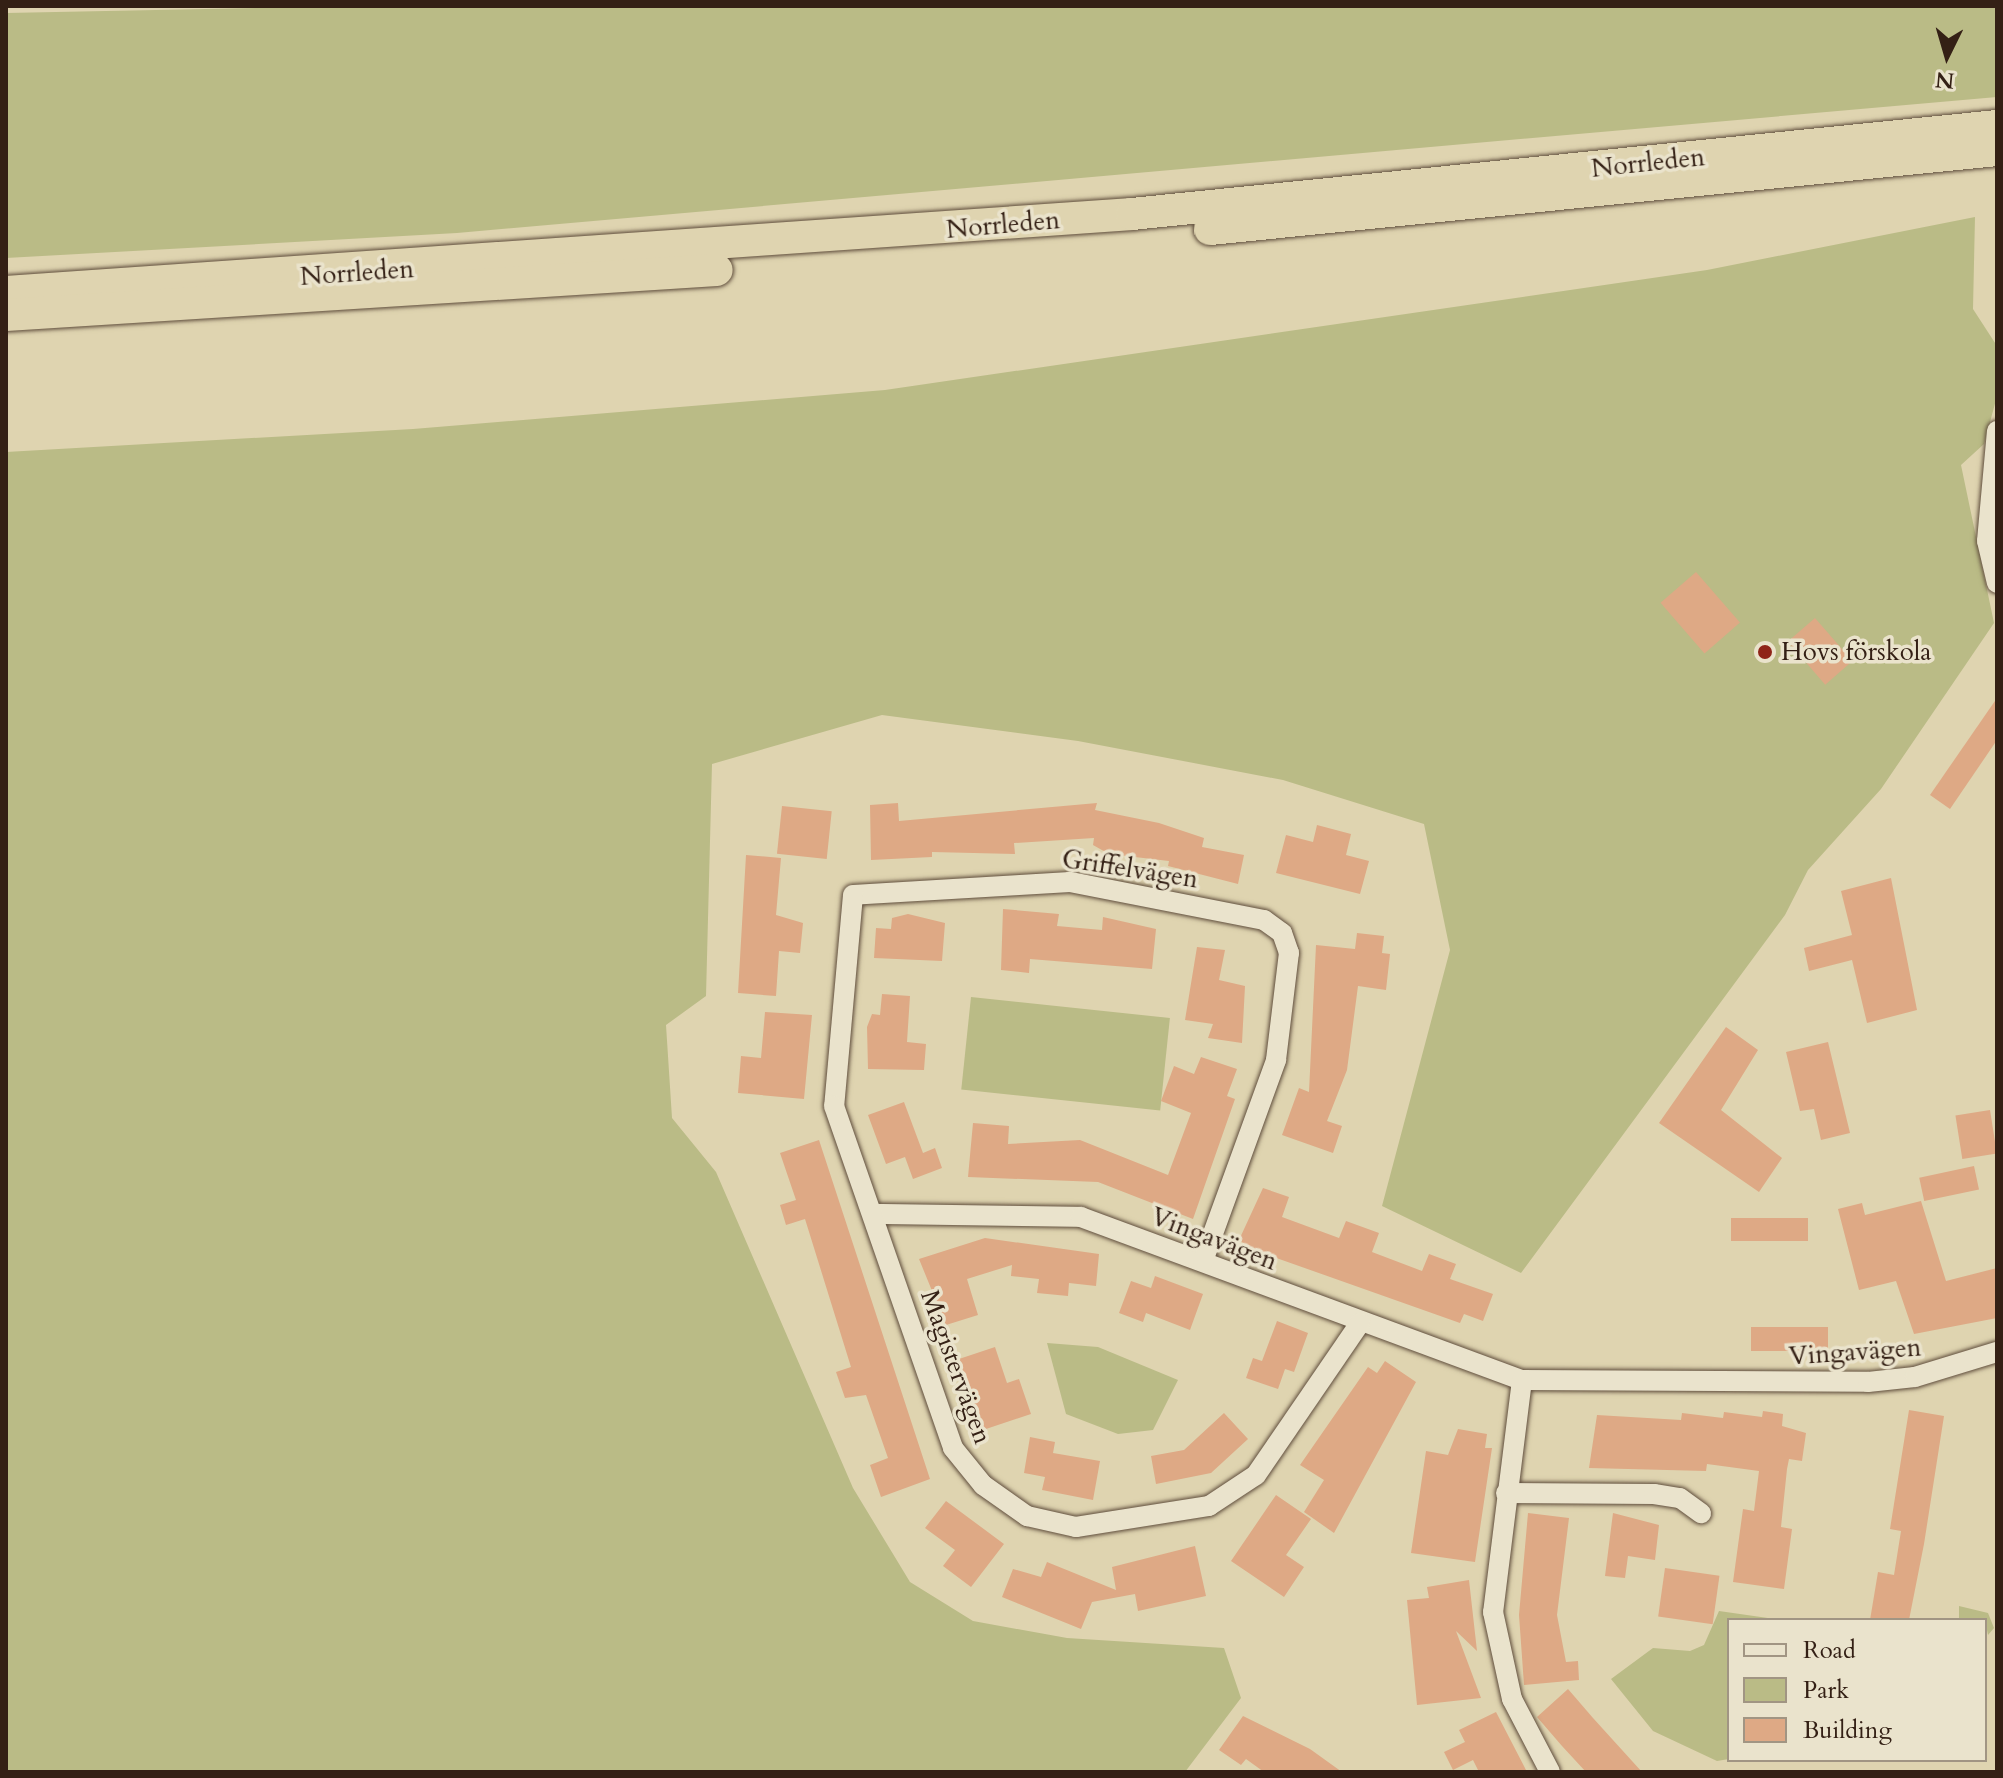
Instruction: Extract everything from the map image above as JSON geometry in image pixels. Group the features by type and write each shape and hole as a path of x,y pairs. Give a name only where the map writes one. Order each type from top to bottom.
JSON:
{"highway":[{"name":"Norrleden","path":"6,292 1116,215 1997,126"},
{"name":"Norrleden","path":"6,315 753,268 1405,213 1997,150"}],"street":[{"path":"1997,431 1987,541 1997,583"},
{"name":"Griffelvägen","path":"876,1214 834,1106 853,895 1070,882 1264,920 1282,933 1289,953 1276,1060 1203,1261"},
{"name":"Vingavägen","path":"876,1214 1081,1217 1360,1323 1522,1380 1868,1382 1915,1377 1997,1352"},
{"name":"Magistervägen","path":"876,1214 953,1448 1009,1507 1047,1523 1124,1523 1232,1495 1256,1475 1360,1323"},
{"path":"1522,1380 1493,1612 1499,1651 1526,1733 1550,1772"},
{"path":"1506,1493 1654,1494 1680,1498 1701,1513"}],"green space":[{"path":"349,6 1997,6 1997,97 457,233 6,258 6,13"},
{"path":"1975,217 1973,309 1997,346 1996,400 1984,444 1961,465 1994,623 1881,789 1808,870 1785,915 1521,1273 1382,1206 1450,950 1424,824 1283,780 1078,741 882,715 712,764 706,996 666,1025 672,1118 716,1172 853,1488 910,1582 973,1621 1067,1638 1224,1648 1241,1698 1185,1772 6,1772 6,452 413,429 885,390 1707,270"},
{"path":"971,997 1170,1018 1160,1110 961,1089"},
{"path":"1047,1343 1098,1347 1178,1380 1153,1430 1118,1434 1066,1414"},
{"path":"1959,1606 1988,1613 1994,1628 1988,1635 1987,1618 1959,1618"},
{"path":"1719,1611 1768,1618 1727,1618 1727,1759 1717,1761 1653,1731 1611,1679 1653,1648 1690,1651 1704,1645"}],"building":[{"path":"1696,572 1740,623 1704,653 1661,603"},
{"path":"1815,618 1852,661 1825,685 1788,642"},
{"path":"1997,698 1997,740 1950,809 1930,795"},
{"path":"898,803 899,821 1097,803 1095,810 1159,823 1204,838 1202,847 1244,855 1238,884 1168,866 1169,861 1109,854 1093,845 1094,838 1014,843 1015,854 932,852 932,857 871,860 870,805"},
{"path":"782,806 832,811 827,859 777,854"},
{"path":"1317,825 1351,834 1346,855 1369,861 1360,894 1276,873 1286,835 1313,842"},
{"path":"746,855 781,858 776,915 803,923 800,953 779,951 776,996 738,993"},
{"path":"1891,878 1917,1010 1867,1023 1852,960 1809,971 1804,948 1852,935 1841,891"},
{"path":"1003,909 1059,914 1057,926 1102,930 1103,917 1156,929 1152,969 1030,959 1029,973 1001,970"},
{"path":"908,914 945,923 942,961 874,958 876,928 891,929 892,918"},
{"path":"1357,933 1384,936 1382,953 1390,954 1386,990 1358,986 1347,1070 1327,1121 1342,1126 1333,1153 1282,1135 1299,1088 1309,1092 1316,945 1355,949"},
{"path":"1197,947 1225,950 1219,980 1245,986 1242,1043 1208,1038 1213,1024 1185,1020"},
{"path":"882,994 910,996 907,1042 926,1044 924,1070 868,1069 867,1027 872,1014 880,1015"},
{"path":"765,1012 812,1015 804,1099 738,1093 741,1056 761,1058"},
{"path":"1726,1027 1758,1050 1721,1110 1782,1158 1759,1192 1659,1123"},
{"path":"1828,1042 1850,1133 1821,1140 1814,1109 1800,1111 1786,1052"},
{"path":"1201,1057 1237,1069 1227,1096 1235,1099 1193,1219 1098,1182 968,1177 973,1123 1009,1126 1008,1144 1080,1140 1168,1175 1191,1113 1161,1101 1174,1066 1194,1074"},
{"path":"904,1102 923,1153 935,1148 942,1168 913,1179 905,1157 886,1164 868,1115"},
{"path":"1990,1110 1997,1153 1962,1159 1955,1115"},
{"path":"819,1140 930,1479 881,1497 870,1465 888,1458 866,1395 845,1398 836,1372 851,1367 805,1219 786,1225 780,1205 796,1200 780,1153"},
{"path":"1974,1166 1979,1189 1924,1201 1919,1178"},
{"path":"1263,1188 1289,1197 1282,1217 1339,1238 1346,1221 1379,1233 1372,1252 1422,1271 1429,1254 1456,1264 1450,1279 1493,1294 1483,1321 1464,1314 1460,1323 1251,1249 1239,1240"},
{"path":"1921,1201 1946,1281 1997,1268 1997,1318 1914,1334 1896,1281 1859,1290 1838,1209 1862,1203 1865,1215"},
{"path":"1731,1218 1808,1218 1808,1241 1731,1241"},
{"path":"985,1238 1099,1254 1096,1286 1069,1283 1068,1296 1037,1293 1039,1279 1011,1276 1012,1265 967,1279 978,1315 946,1325 919,1259"},
{"path":"1155,1276 1203,1294 1190,1330 1146,1313 1143,1322 1119,1313 1131,1281 1151,1288"},
{"path":"1277,1321 1308,1333 1294,1372 1285,1369 1278,1389 1246,1378 1253,1358 1262,1361"},
{"path":"1751,1327 1828,1327 1828,1351 1751,1351"},
{"path":"995,1347 1007,1383 1019,1379 1031,1414 980,1431 956,1360"},
{"path":"1385,1361 1416,1382 1334,1533 1304,1512 1324,1480 1300,1465 1368,1367 1377,1373"},
{"path":"1909,1410 1944,1416 1909,1618 1870,1618 1878,1572 1894,1575 1901,1531 1890,1529"},
{"path":"1763,1411 1783,1414 1782,1426 1806,1433 1802,1461 1789,1459 1787,1469 1781,1527 1792,1529 1784,1589 1733,1582 1743,1509 1754,1511 1759,1471 1707,1464 1706,1471 1589,1468 1597,1415 1681,1420 1682,1413 1723,1418 1724,1412 1762,1417"},
{"path":"1224,1413 1248,1439 1211,1473 1156,1484 1151,1456 1184,1450"},
{"path":"1458,1429 1487,1434 1485,1448 1492,1448 1475,1562 1411,1553 1426,1451 1448,1455"},
{"path":"1030,1437 1055,1442 1053,1453 1100,1461 1093,1500 1042,1490 1045,1477 1024,1473"},
{"path":"1276,1495 1311,1519 1286,1555 1304,1567 1284,1597 1231,1561"},
{"path":"946,1501 1004,1544 971,1587 943,1566 955,1550 925,1528"},
{"path":"1528,1513 1569,1518 1557,1615 1566,1662 1578,1661 1579,1680 1524,1685 1519,1615"},
{"path":"1613,1513 1659,1525 1655,1560 1628,1556 1625,1578 1605,1576"},
{"path":"1195,1546 1206,1596 1138,1611 1135,1594 1092,1602 1081,1629 1002,1597 1013,1569 1041,1577 1047,1562 1116,1590 1112,1567"},
{"path":"1665,1568 1719,1576 1713,1624 1658,1617"},
{"path":"1469,1580 1477,1651 1456,1631 1481,1698 1417,1705 1407,1600 1429,1598 1427,1587"},
{"path":"1568,1689 1642,1772 1586,1772 1562,1746 1537,1717"},
{"path":"1496,1712 1527,1772 1479,1772 1473,1760 1453,1770 1444,1752 1465,1742 1459,1730"},
{"path":"1243,1716 1310,1749 1342,1772 1264,1772 1246,1759 1241,1765 1219,1750"}],"place":[{"name":"Hovs förskola","path":"1765,652"}]}
